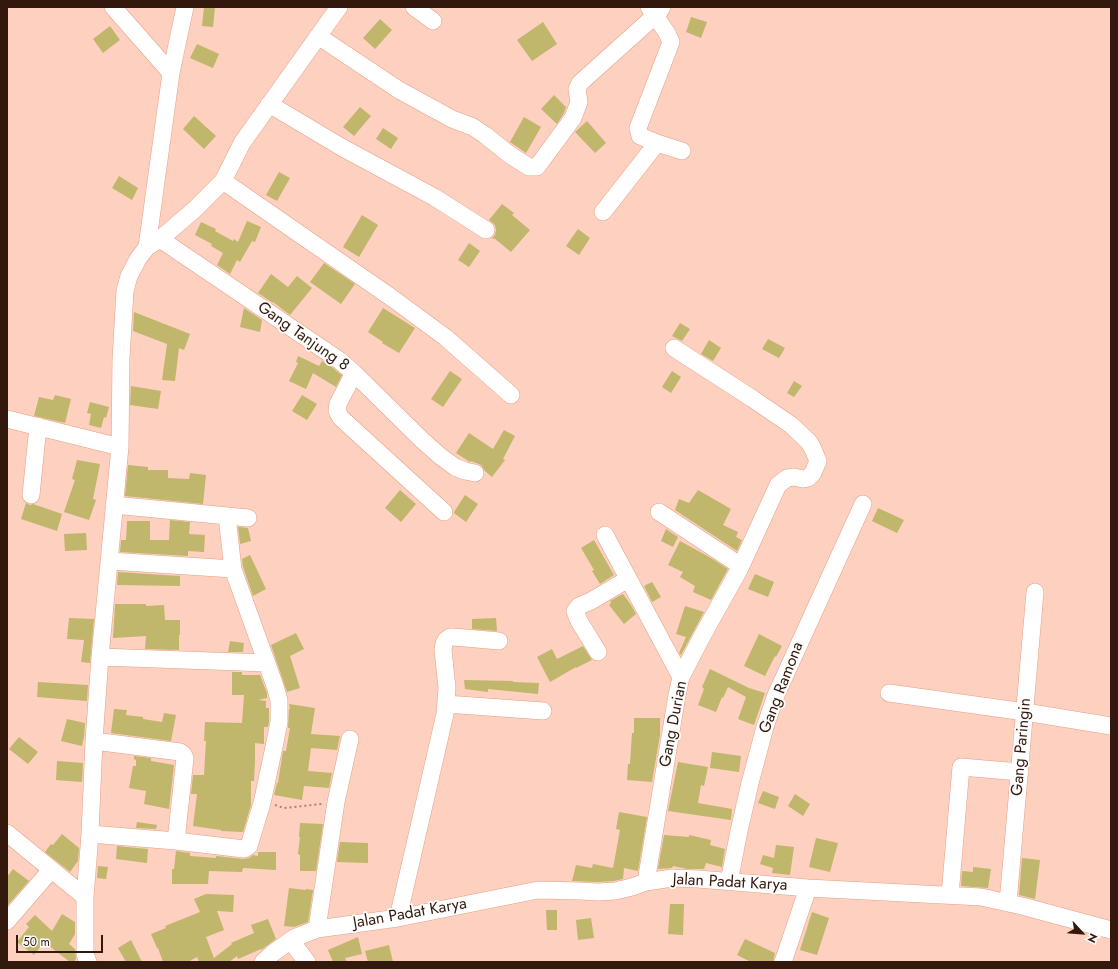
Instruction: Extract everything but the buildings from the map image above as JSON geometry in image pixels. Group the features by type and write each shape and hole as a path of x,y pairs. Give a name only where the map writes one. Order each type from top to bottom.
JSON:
{"street":[{"path":"113,7 171,73"},
{"path":"154,243 171,73 185,7"},
{"path":"83,959 94,741 100,657 120,447 121,359 126,291 129,276 138,259 154,243 194,210 222,180 242,143 340,7"},
{"path":"414,7 433,21"},
{"path":"318,36 399,90 452,119 473,127 529,168 537,167 573,118 579,102 577,89 580,83 655,10 668,33 670,42 638,128 640,136 682,151"},
{"path":"270,104 343,148 434,197 486,230"},
{"path":"603,212 657,143"},
{"path":"222,180 392,298 439,333 510,395"},
{"name":"Gang Tanjung 8","path":"154,243 340,360 440,456 460,469 475,473"},
{"name":"Gang Durian","path":"646,882 681,677 741,566 776,488 784,479 808,478 813,473 818,461 809,442 791,425 674,348"},
{"path":"354,373 338,404 337,411 341,418 444,512"},
{"path":"7,419 120,447"},
{"path":"31,495 38,426"},
{"name":"Gang Ramona","path":"729,882 750,783 765,727 776,695 800,639 863,504"},
{"path":"114,505 248,518"},
{"path":"659,512 741,566"},
{"path":"90,834 176,840 244,849 248,846 262,802 279,722 279,700 233,569 227,517"},
{"path":"605,535 681,677"},
{"path":"110,561 233,569"},
{"path":"598,652 579,621 576,611 579,606 591,601 628,579"},
{"name":"Gang Paringin","path":"1008,903 1035,592"},
{"path":"398,918 445,714 447,688 443,650 446,640 450,637 454,637 500,641"},
{"path":"100,657 267,663"},
{"path":"889,693 1025,712 1111,726"},
{"path":"446,704 543,711"},
{"path":"317,929 336,802 350,739"},
{"path":"94,741 180,752 183,754 185,758 176,840"},
{"path":"950,895 961,767 1020,772"},
{"path":"7,833 85,897"},
{"path":"7,921 51,870"},
{"name":"Jalan Padat Karya","path":"263,962 294,938 317,929 398,918 538,890 598,892 615,891 646,882 672,878 808,888 981,897 1111,930"},
{"path":"783,962 808,888"},
{"path":"291,941 308,962"}],"path":[{"path":"262,802 284,808 336,802"}]}
